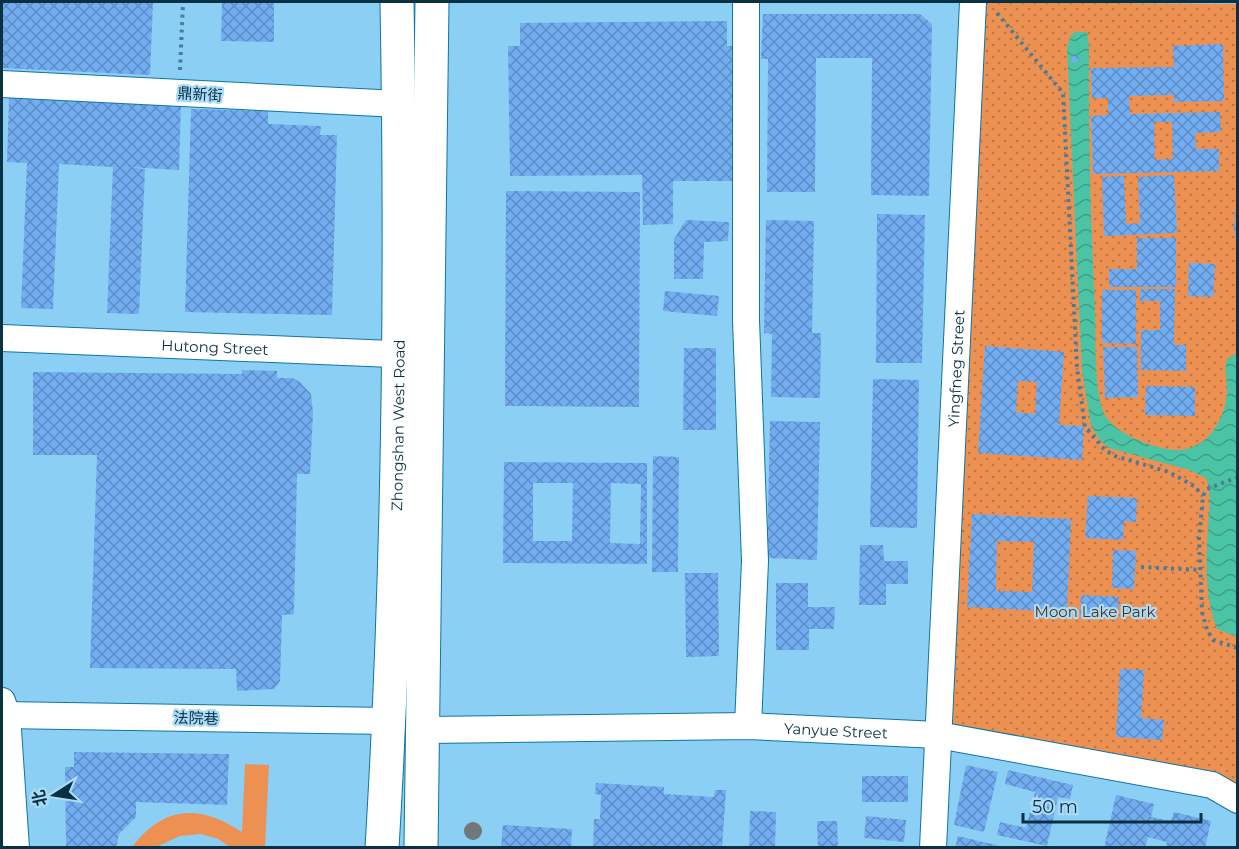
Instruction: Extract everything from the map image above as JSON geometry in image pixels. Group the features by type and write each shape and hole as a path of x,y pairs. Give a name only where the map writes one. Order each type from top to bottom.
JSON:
{"main road":[{"name":"Zhongshan West Road","path":"397,2 399,104 413,355 425,730 421,848"},
{"name":"Zhongshan West Road","path":"382,848 413,355 432,2"}],"street":[{"path":"746,2 746,320 755,561 748,726"},
{"name":"Yingfneg Street","path":"933,848 938,735 984,6"},
{"name":"鼎新街","path":"2,84 399,104"},
{"name":"Hutong Street","path":"2,338 413,355"},
{"path":"3,710 16,848"},
{"name":"法院巷","path":"3,710 390,721"},
{"name":"Yanyue Street","path":"425,730 748,726 938,735 1212,785 1238,800"}],"path":[{"path":"180,75 183,2"},
{"path":"984,6 1063,93 1077,368 1085,426 1105,450 1115,456 1168,472 1194,486 1203,496"},
{"path":"1238,477 1207,489 1203,496 1199,539 1202,612 1207,630 1213,640 1238,648"},
{"path":"1141,567 1201,570"}],"green space":[{"name":"Moon Lake Park","path":"984,2 1237,4 1237,794 946,727"},
{"path":"245,764 269,765 265,847 230,847 218,839 201,834 180,836 156,847 132,847 157,823 170,816 183,813 197,813 212,817 242,832"}],"water":[{"path":"1075,32 1087,32 1089,47 1090,179 1096,362 1098,389 1103,411 1115,427 1124,433 1157,447 1177,450 1198,445 1219,421 1226,401 1227,359 1237,353 1237,637 1217,629 1210,604 1207,564 1210,495 1206,478 1189,470 1109,448 1100,440 1091,426 1082,371 1067,48 1071,35"}],"building":[{"path":"2,2 153,2 150,75 2,68"},
{"path":"222,2 274,2 274,42 221,41"},
{"path":"763,14 920,14 932,24 929,196 871,195 872,58 816,58 815,192 767,192 768,59 761,59"},
{"path":"727,21 727,46 738,46 740,181 673,181 673,224 643,225 642,175 510,176 508,46 520,46 520,23"},
{"path":"1223,44 1224,101 1174,102 1174,95 1129,96 1130,114 1220,112 1221,132 1195,133 1196,149 1219,149 1219,171 1093,174 1091,116 1108,115 1108,98 1092,98 1091,68 1174,67 1173,46","holes":["1154,122 1172,122 1173,159 1155,160"]},
{"path":"1075,56 1078,59 1075,62 1072,59"},
{"path":"9,98 181,106 179,170 129,167 145,169 139,314 107,313 113,167 59,164 53,309 21,308 27,163 7,162"},
{"path":"191,109 268,111 268,124 321,126 320,135 337,135 332,315 185,312"},
{"path":"1174,175 1177,233 1104,236 1102,177 1124,176 1126,224 1140,223 1138,177"},
{"path":"506,191 640,192 639,407 505,406"},
{"path":"1236,207 1238,207 1238,233 1234,233"},
{"path":"877,214 925,215 922,363 876,363"},
{"path":"686,220 729,222 728,241 704,242 703,279 674,279 674,239"},
{"path":"766,220 814,221 812,333 821,333 820,398 771,397 772,334 764,333"},
{"path":"1137,238 1176,238 1176,287 1109,287 1109,269 1137,269"},
{"path":"1189,263 1215,264 1213,297 1188,296"},
{"path":"1140,289 1175,289 1174,345 1186,345 1186,371 1141,370 1141,330 1160,330 1160,301 1140,301"},
{"path":"1102,290 1136,290 1136,344 1102,343"},
{"path":"665,291 719,296 717,316 663,311"},
{"path":"985,346 1064,352 1059,425 1084,426 1082,460 978,453","holes":["1018,381 1037,382 1035,414 1016,412"]},
{"path":"1103,347 1137,347 1138,397 1105,398"},
{"path":"684,348 716,348 716,430 683,430"},
{"path":"242,370 277,371 277,378 292,378 300,382 311,394 313,413 310,474 297,474 294,614 282,615 280,681 274,689 237,691 236,669 90,668 97,455 33,455 33,372 242,374"},
{"path":"873,379 919,380 917,528 870,527"},
{"path":"1146,386 1195,387 1195,416 1145,415"},
{"path":"770,421 820,422 817,560 767,558"},
{"path":"653,456 679,457 678,572 652,572"},
{"path":"504,462 647,463 647,564 503,563","holes":["533,483 573,483 572,541 533,541","611,483 641,484 640,544 610,543"]},
{"path":"1088,496 1137,498 1136,522 1124,521 1123,540 1085,538"},
{"path":"972,514 1071,519 1067,612 967,607","holes":["997,541 1034,542 1032,592 996,591"]},
{"path":"860,545 883,545 884,561 908,561 908,584 886,584 886,605 859,605"},
{"path":"1113,550 1136,551 1134,589 1112,588"},
{"path":"685,573 718,573 719,656 686,657"},
{"path":"776,583 808,583 808,607 835,607 834,629 809,629 809,650 776,650"},
{"path":"1081,595 1119,597 1118,618 1080,616"},
{"path":"1120,669 1144,670 1141,718 1164,720 1162,740 1116,737"},
{"path":"74,752 229,754 227,805 136,802 136,817 119,834 116,848 66,848 65,767 74,767"},
{"path":"966,765 998,772 984,832 954,825"},
{"path":"1008,770 1073,785 1070,799 1058,797 1047,846 997,835 1000,822 1026,828 1035,792 1005,784"},
{"path":"862,776 908,776 908,802 862,802"},
{"path":"596,783 664,787 664,794 714,797 715,790 726,790 722,848 593,848 594,819 600,819 601,795 595,794"},
{"path":"1116,795 1154,804 1151,817 1171,821 1174,812 1211,821 1205,848 1166,848 1167,842 1148,837 1145,848 1104,848"},
{"path":"750,811 776,812 775,848 749,848"},
{"path":"866,816 906,820 904,842 864,838"},
{"path":"817,821 837,821 838,848 818,848"},
{"path":"503,825 572,829 571,848 501,848"},
{"path":"958,836 1004,847 1004,848 955,848"}]}
